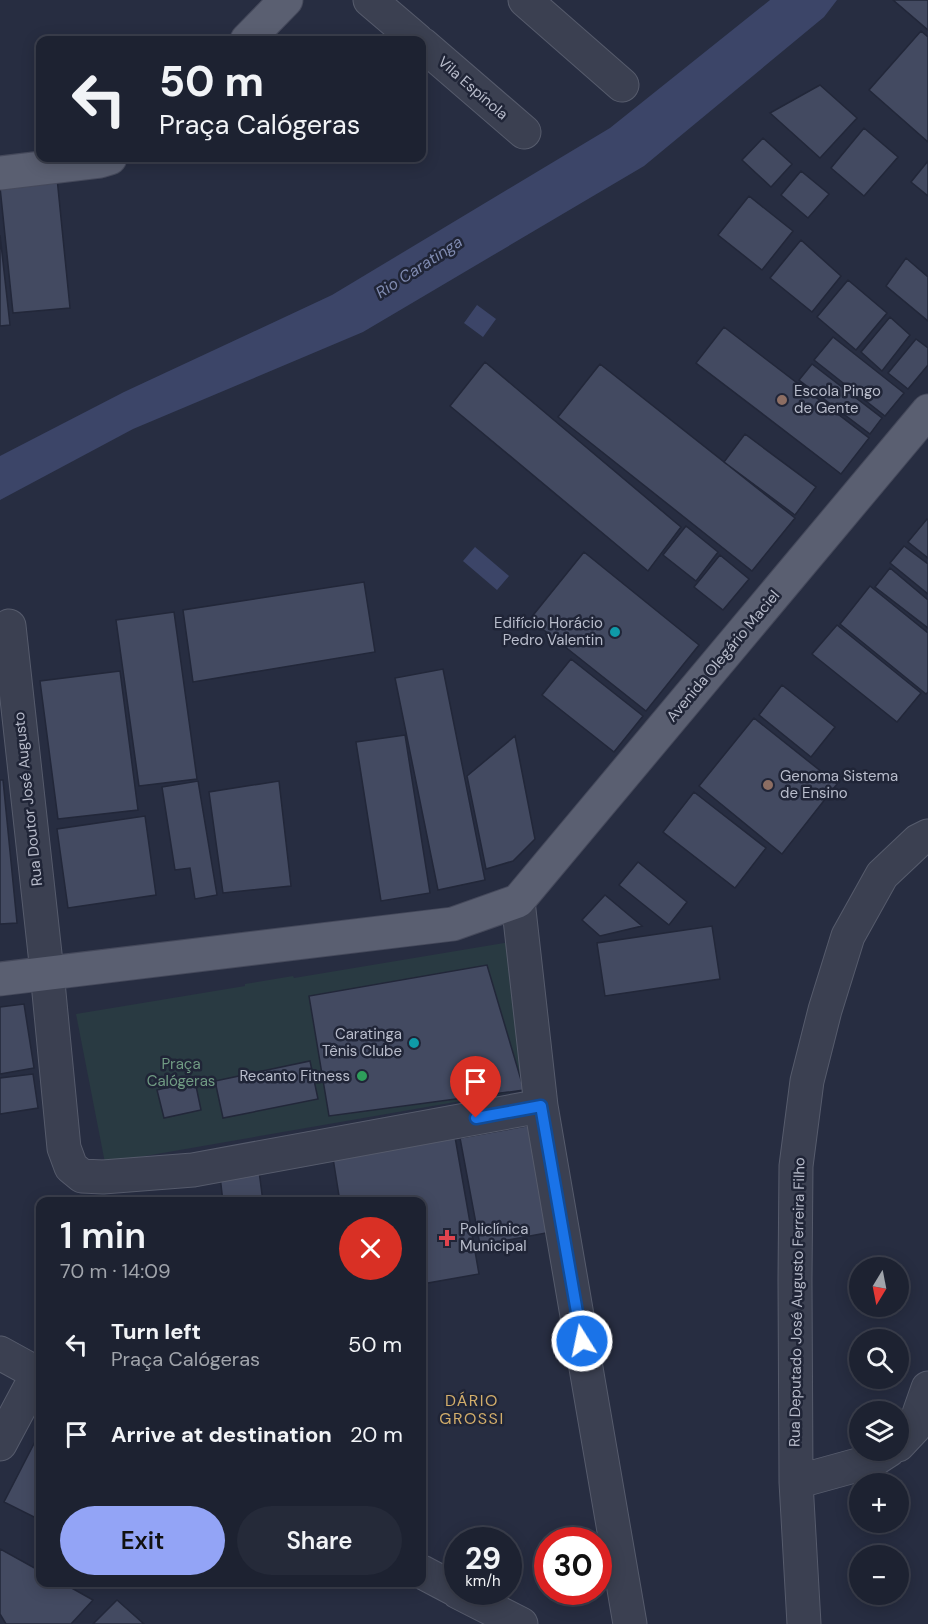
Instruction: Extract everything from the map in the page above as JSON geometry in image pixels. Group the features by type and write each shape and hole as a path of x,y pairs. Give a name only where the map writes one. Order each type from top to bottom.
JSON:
{"main road":[{"path":"251,36 286,0"},
{"path":"0,173 92,162"},
{"name":"Avenida Olegário Maciel","path":"518,901 928,411"},
{"path":"0,979 453,924 518,901"}],"street":[{"path":"370,0 412,36"},
{"path":"525,0 622,85"},
{"name":"Vila Espínola","path":"426,47 524,132"},
{"name":"Rua Doutor José Augusto","path":"9,626 47,972"},
{"name":"Rua Deputado José Augusto Ferreira Filho","path":"804,1624 796,1482 795,1280 796,1166 807,1081 825,1010 848,936 882,874 918,841 928,836"},
{"path":"518,901 541,1106 630,1624"},
{"path":"47,972 64,1148 71,1167 82,1176 103,1177 193,1170 541,1106"},
{"path":"0,1353 36,1372"},
{"path":"0,1444 36,1379"},
{"path":"909,1434 915,1428 928,1388"},
{"path":"796,1482 872,1461"},
{"path":"426,1574 444,1584"},
{"path":"485,1605 521,1624"}],"green space":[{"name":"Praça Calógeras","path":"516,941 524,1090 105,1163 76,1014 293,976 294,978"}],"water":[{"name":"Rio Caratinga","path":"770,0 837,0 824,17 644,166 363,332 133,429 0,500 0,456 124,392 332,295 610,128"},
{"path":"477,305 496,319 483,337 464,323"},
{"path":"475,547 509,576 497,590 463,561"}],"building":[{"path":"893,0 928,0 928,30"},
{"path":"921,31 928,37 928,142 869,90"},
{"path":"820,85 857,118 820,158 770,113"},
{"path":"864,128 898,157 864,196 831,168"},
{"path":"763,138 792,164 771,187 742,160"},
{"path":"928,161 928,196 911,182"},
{"path":"801,171 829,194 808,218 781,195"},
{"path":"57,178 70,308 13,313 0,187"},
{"path":"749,196 793,231 762,270 718,235"},
{"path":"0,235 10,325 0,326"},
{"path":"801,240 841,276 812,312 770,278"},
{"path":"906,258 928,277 928,321 886,286"},
{"path":"848,280 887,313 856,350 817,317"},
{"path":"890,317 910,335 882,371 861,352"},
{"name":"Escola Pingo de Gente","path":"724,327 869,438 841,474 696,363"},
{"path":"833,337 904,393 885,416 814,360"},
{"path":"916,339 928,348 928,365 908,389 888,373"},
{"path":"485,362 681,527 648,571 450,406"},
{"path":"600,364 795,518 752,571 558,417"},
{"path":"812,364 882,418 870,434 799,380"},
{"path":"745,434 816,487 795,515 724,462"},
{"path":"928,520 928,558 908,542"},
{"path":"686,526 718,552 696,581 663,555"},
{"path":"904,546 928,564 928,594 890,563"},
{"name":"Edifício Horácio Pedro Valentin","path":"584,552 699,645 646,711 530,619"},
{"path":"720,555 749,579 723,610 694,587"},
{"path":"890,568 928,600 928,628 875,587"},
{"path":"364,582 375,652 193,682 183,610"},
{"path":"870,586 928,633 928,692 926,694 840,624"},
{"path":"174,612 197,779 139,786 116,620"},
{"path":"837,625 921,693 897,722 812,654"},
{"path":"571,659 643,716 614,752 542,695"},
{"path":"443,669 485,880 438,890 395,678"},
{"path":"120,671 138,810 58,819 40,681"},
{"path":"782,685 835,727 811,757 759,715"},
{"name":"Genoma Sistema de Ensino","path":"754,718 837,784 782,854 699,786"},
{"path":"405,735 430,893 381,901 356,742"},
{"path":"515,736 535,839 513,861 486,869 467,776"},
{"path":"0,780 3,780 17,923 0,924"},
{"path":"198,781 217,895 195,899 190,868 175,870 162,787"},
{"path":"279,781 291,886 223,893 209,792"},
{"path":"694,792 766,848 735,888 663,832"},
{"path":"145,816 156,895 68,908 57,829"},
{"path":"638,862 687,902 669,925 619,885"},
{"path":"605,895 642,926 600,936 582,920"},
{"path":"712,926 720,979 605,996 597,943"},
{"name":"Caratinga Tênis Clube","path":"487,965 524,1090 329,1116 309,996"},
{"path":"24,1004 34,1068 0,1074 0,1007"},
{"path":"310,1061 318,1099 223,1118 215,1081"},
{"path":"33,1074 38,1108 0,1114 0,1078"},
{"path":"195,1081 201,1110 164,1118 157,1090"},
{"path":"537,1124 557,1231 480,1245 460,1138"},
{"name":"Policlínica Municipal","path":"455,1137 479,1274 426,1283 426,1197 339,1197 333,1158"},
{"path":"259,1171 262,1197 222,1197 220,1176"},
{"path":"36,1440 36,1518 4,1502"},
{"path":"0,1549 36,1569 36,1587 70,1587 93,1600 71,1624 6,1624 0,1614"},
{"path":"117,1600 144,1624 93,1624"}],"place":[{"name":"Escola Pingo de Gente","path":"782,400"},
{"name":"Edifício Horácio Pedro Valentin","path":"615,632"},
{"name":"Genoma Sistema de Ensino","path":"768,785"},
{"name":"Caratinga Tênis Clube","path":"414,1043"},
{"name":"Recanto Fitness","path":"362,1076"},
{"name":"Policlínica Municipal","path":"447,1238"}],"district":[{"name":"DÁRIO GROSSI","path":"472,1409"}],"route":[{"path":"476,1118 541,1106 582,1341"}]}
